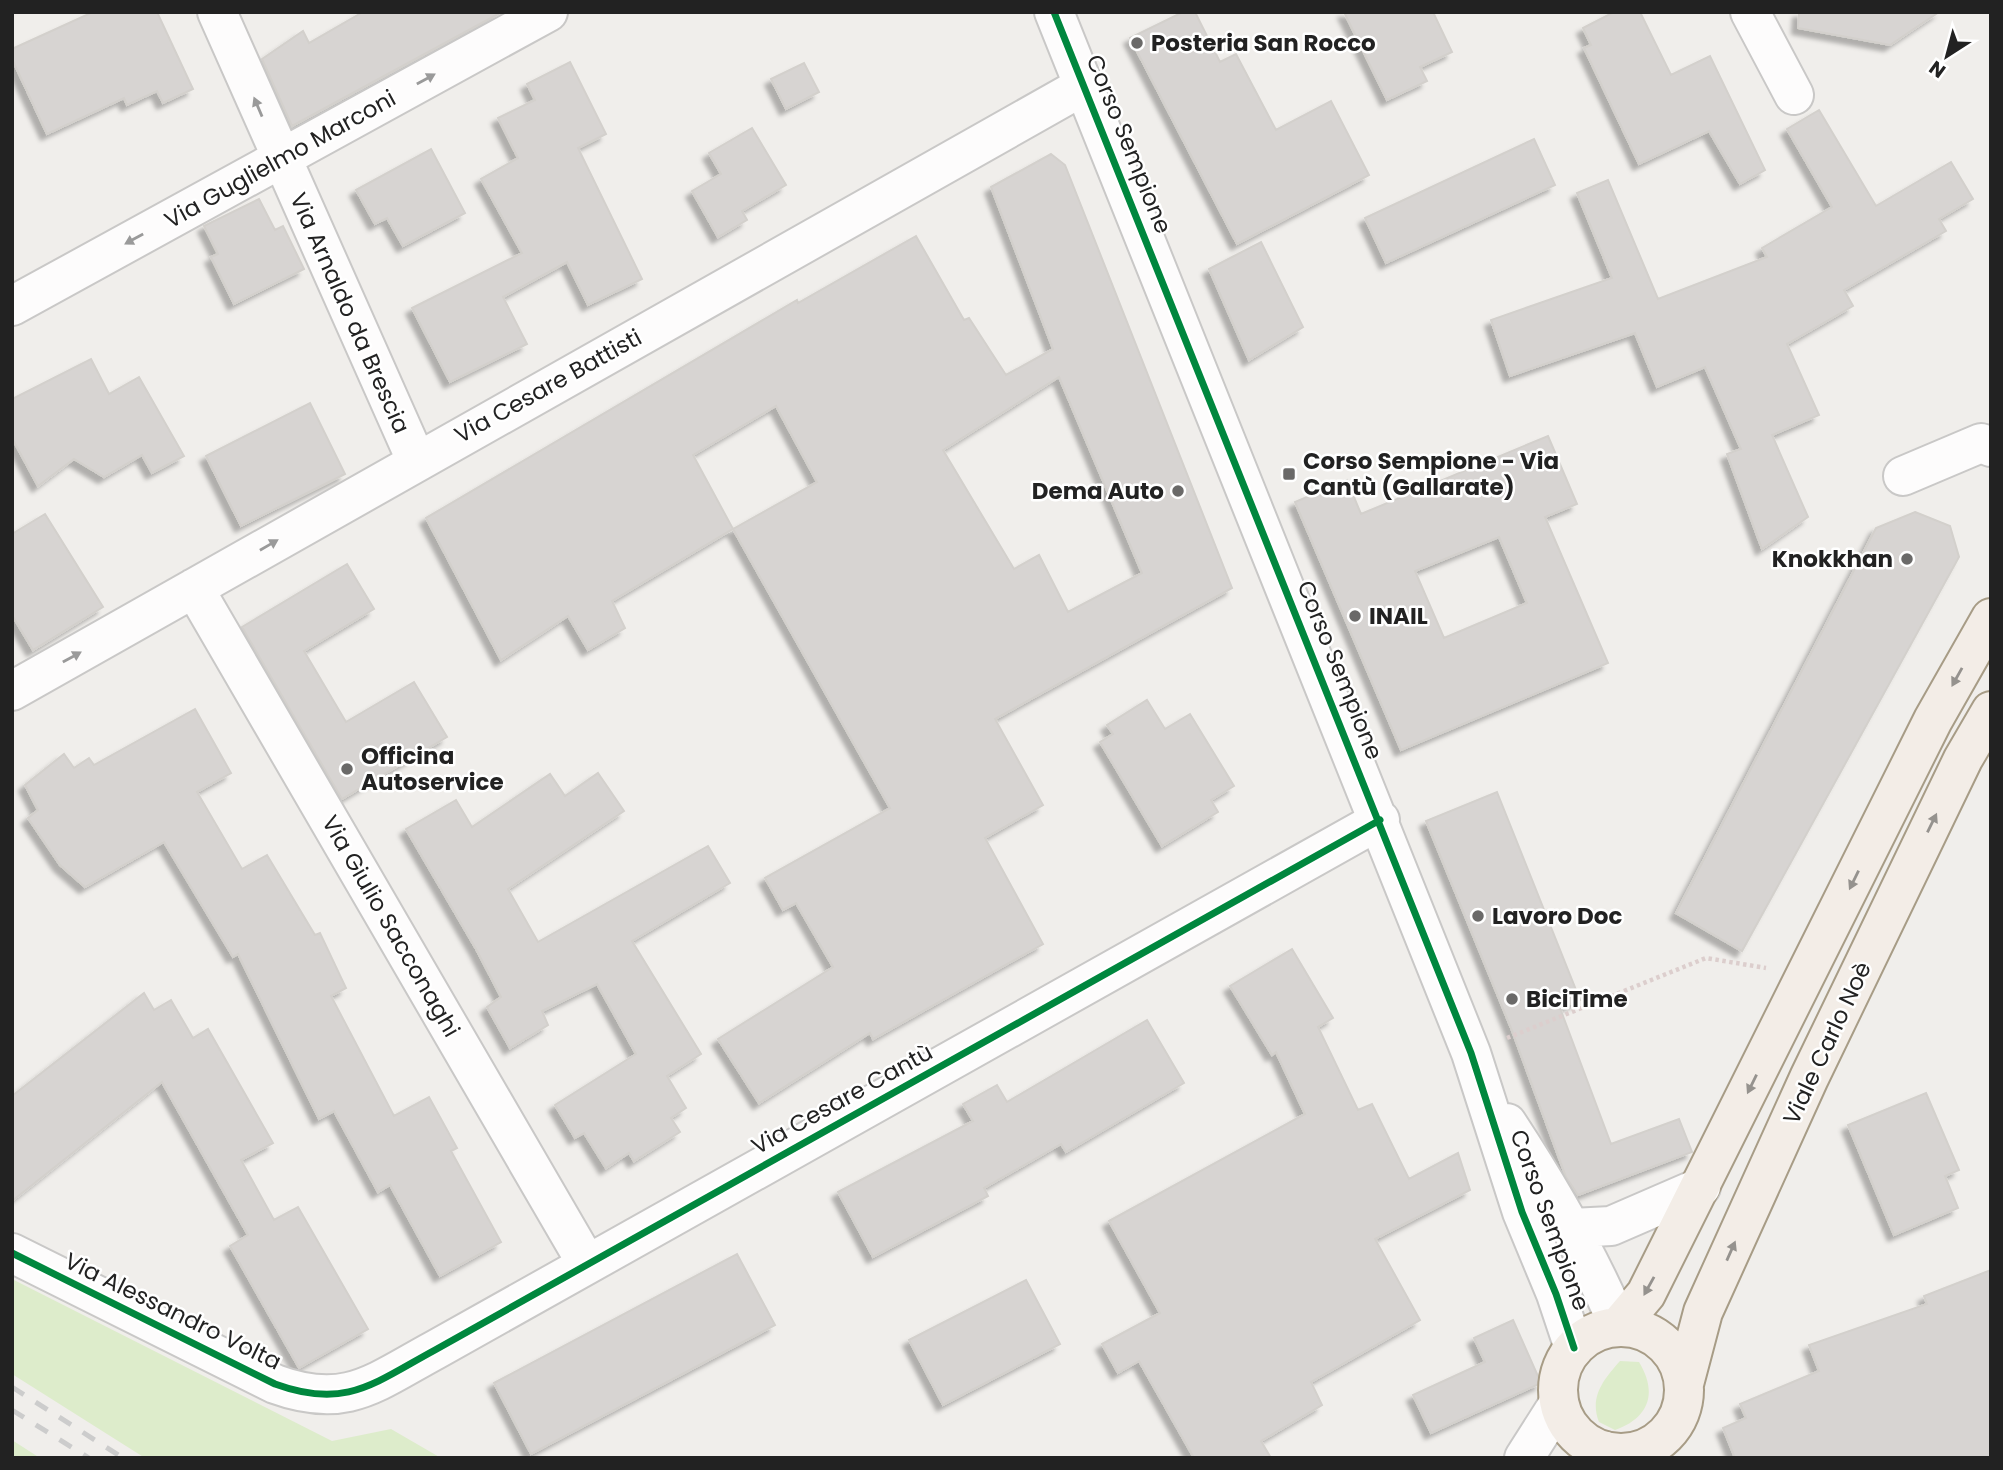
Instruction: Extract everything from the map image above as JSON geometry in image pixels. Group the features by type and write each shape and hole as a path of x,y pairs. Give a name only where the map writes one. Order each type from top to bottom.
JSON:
{"main road":[{"name":"Viale Carlo Noè","path":"1619,1326 1646,1294 1933,720 1991,618"},
{"name":"Viale Carlo Noè","path":"1684,1384 1703,1312 1798,1103 1963,759 1991,711"},
{"path":"1619,1326 1652,1335 1672,1353 1684,1384 1683,1403 1663,1449 1604,1455 1576,1433 1559,1403 1559,1381 1565,1361 1574,1348 1591,1335 1619,1326"}],"street":[{"name":"Via Arnaldo da Brescia","path":"217,12 279,158 416,460"},
{"name":"Via Guglielmo Marconi","path":"12,306 548,12"},
{"name":"Corso Sempione","path":"1055,12 1471,1053 1522,1212 1556,1294 1574,1348"},
{"path":"1750,12 1794,95"},
{"name":"Via Cesare Battisti","path":"12,691 416,460 1085,85"},
{"path":"1903,476 1981,443 1991,447"},
{"name":"Via Giulio Sacconaghi","path":"194,588 587,1264"},
{"name":"Via Cesare Cantù","path":"319,1396 343,1395 366,1388 1380,820"},
{"name":"Corso Sempione","path":"1485,1091 1553,1193 1597,1275 1619,1326"},
{"path":"1572,1228 1611,1226 1701,1187"},
{"name":"Via Alessandro Volta","path":"12,1253 275,1384 319,1396"},
{"path":"1524,1458 1559,1403"}],"path":[{"path":"1471,1053 1706,958 1806,975"}],"green space":[{"path":"12,1279 332,1441 391,1429 441,1458 145,1458 12,1374"},
{"path":"1620,1361 1639,1362 1645,1373 1649,1394 1643,1411 1636,1419 1615,1430 1599,1422 1596,1404 1600,1389"},
{"path":"12,1440 40,1458 12,1458"}],"building":[{"path":"93,12 157,12 193,89 163,103 157,91 127,105 124,98 47,134 12,59 12,49"},
{"path":"363,12 502,12 292,126 262,59 303,31 309,43"},
{"path":"1183,12 1195,12 1220,62 1236,54 1276,130 1331,101 1369,175 1237,244 1130,38"},
{"path":"1344,12 1433,12 1452,52 1420,67 1427,81 1387,100"},
{"path":"1614,12 1640,12 1671,75 1710,56 1765,170 1740,184 1709,131 1639,164 1584,48 1591,45 1583,28"},
{"path":"1799,12 1939,12 1890,45 1798,28"},
{"path":"570,62 606,134 578,148 642,279 588,305 567,262 503,297 527,344 450,382 412,308 522,253 481,179 518,158 498,118 535,100 527,84"},
{"path":"804,63 819,92 786,109 771,79"},
{"path":"1819,110 1876,206 1951,162 1973,199 1939,219 1946,231 1844,290 1853,306 1787,344 1819,415 1772,435 1808,517 1762,549 1727,454 1741,449 1705,367 1657,387 1635,333 1510,376 1491,320 1612,278 1577,193 1608,180 1658,299 1767,257 1762,248 1832,207 1787,129"},
{"path":"752,128 786,185 742,211 747,220 718,237 692,191 721,174 709,153"},
{"path":"1534,139 1555,185 1386,263 1365,218"},
{"path":"431,149 465,213 403,246 387,218 375,224 356,190"},
{"path":"1051,154 1065,165 1232,588 995,719 1043,805 985,838 1043,944 873,1039 870,1033 759,1103 718,1039 833,967 796,903 783,910 765,878 890,808 733,529 612,601 625,628 588,650 568,616 501,660 426,518 797,300 798,303 916,236 964,320 969,318 1006,375 1053,349 991,187","holes":["1059,377 1142,573 1068,612 1039,555 1014,569 943,450","776,406 817,482 733,529 693,455"]},
{"path":"259,199 275,230 283,226 304,269 234,304 211,257 218,254 204,226"},
{"path":"1261,242 1303,327 1249,360 1209,269"},
{"path":"91,359 109,394 139,377 184,456 152,473 142,455 104,477 74,459 38,486 12,438 12,399"},
{"path":"310,403 345,474 241,526 206,456"},
{"path":"1548,436 1577,504 1545,517 1608,663 1401,750 1295,502 1347,480 1361,514","holes":["1499,537 1527,603 1444,638 1415,571"]},
{"path":"1915,512 1950,526 1959,557 1742,951 1676,913 1876,528"},
{"path":"45,514 103,607 33,650 12,615 12,534"},
{"path":"347,564 374,609 304,651 346,722 414,682 447,737 342,799 242,627"},
{"path":"1147,700 1165,729 1190,714 1234,786 1211,800 1218,812 1162,846 1100,742 1113,734 1107,725"},
{"path":"195,709 231,773 197,792 242,869 267,855 315,935 320,933 346,988 331,996 394,1116 429,1097 457,1148 451,1151 501,1242 440,1276 390,1185 378,1192 334,1111 319,1119 238,954 233,957 164,842 85,887 60,865 28,818 38,810 25,785 64,754 74,768 89,758 94,765"},
{"path":"598,773 624,811 508,889 538,942 708,846 730,883 632,941 701,1054 667,1076 686,1108 671,1118 680,1132 634,1161 629,1153 606,1168 584,1133 575,1138 555,1105 636,1054 597,984 542,1011 548,1025 510,1048 487,1007 501,997 406,829 456,800 472,827 550,774 565,796"},
{"path":"1497,792 1580,1000 1560,1008 1611,1144 1679,1119 1692,1152 1578,1195 1566,1177 1511,1028 1426,821"},
{"path":"1292,949 1333,1018 1318,1027 1358,1110 1372,1104 1409,1179 1458,1153 1470,1190 1375,1239 1420,1320 1311,1382 1322,1405 1261,1441 1271,1458 1194,1458 1139,1361 1118,1373 1102,1344 1160,1313 1109,1221 1305,1114 1276,1052 1272,1055 1230,986"},
{"path":"144,993 154,1010 171,1000 193,1038 208,1029 273,1143 241,1160 274,1220 298,1207 368,1329 299,1368 230,1246 248,1235 162,1082 12,1201 12,1096"},
{"path":"1147,1020 1184,1083 1066,1152 1061,1144 984,1188 988,1196 873,1257 838,1192 973,1121 963,1104 997,1085 1007,1102"},
{"path":"1926,1093 1959,1170 1945,1176 1958,1208 1894,1235 1848,1125"},
{"path":"737,1254 775,1325 531,1454 494,1383"},
{"path":"1991,1270 1991,1458 1735,1458 1723,1428 1746,1418 1740,1404 1819,1371 1809,1345 1927,1304 1924,1296"},
{"path":"1026,1280 1060,1344 943,1405 909,1340"},
{"path":"1513,1320 1541,1383 1431,1433 1413,1395 1485,1362 1474,1338"}],"railway":[{"path":"12,1387 123,1458"},
{"path":"12,1410 89,1458"}],"cycle path":[{"path":"1054,12 1471,1053 1522,1212 1556,1294 1574,1348"},
{"path":"12,1253 275,1384 321,1394 359,1389 394,1373 1380,820"}],"place":[{"name":"Posteria San Rocco","path":"1137,43"},
{"name":"Corso Sempione - Via Cantù (Gallarate)","path":"1289,474"},
{"name":"Dema Auto","path":"1178,491"},
{"name":"Knokkhan","path":"1907,559"},
{"name":"INAIL","path":"1355,616"},
{"name":"Officina Autoservice","path":"347,769"},
{"name":"Lavoro Doc","path":"1478,916"},
{"name":"BiciTime","path":"1512,999"}]}
